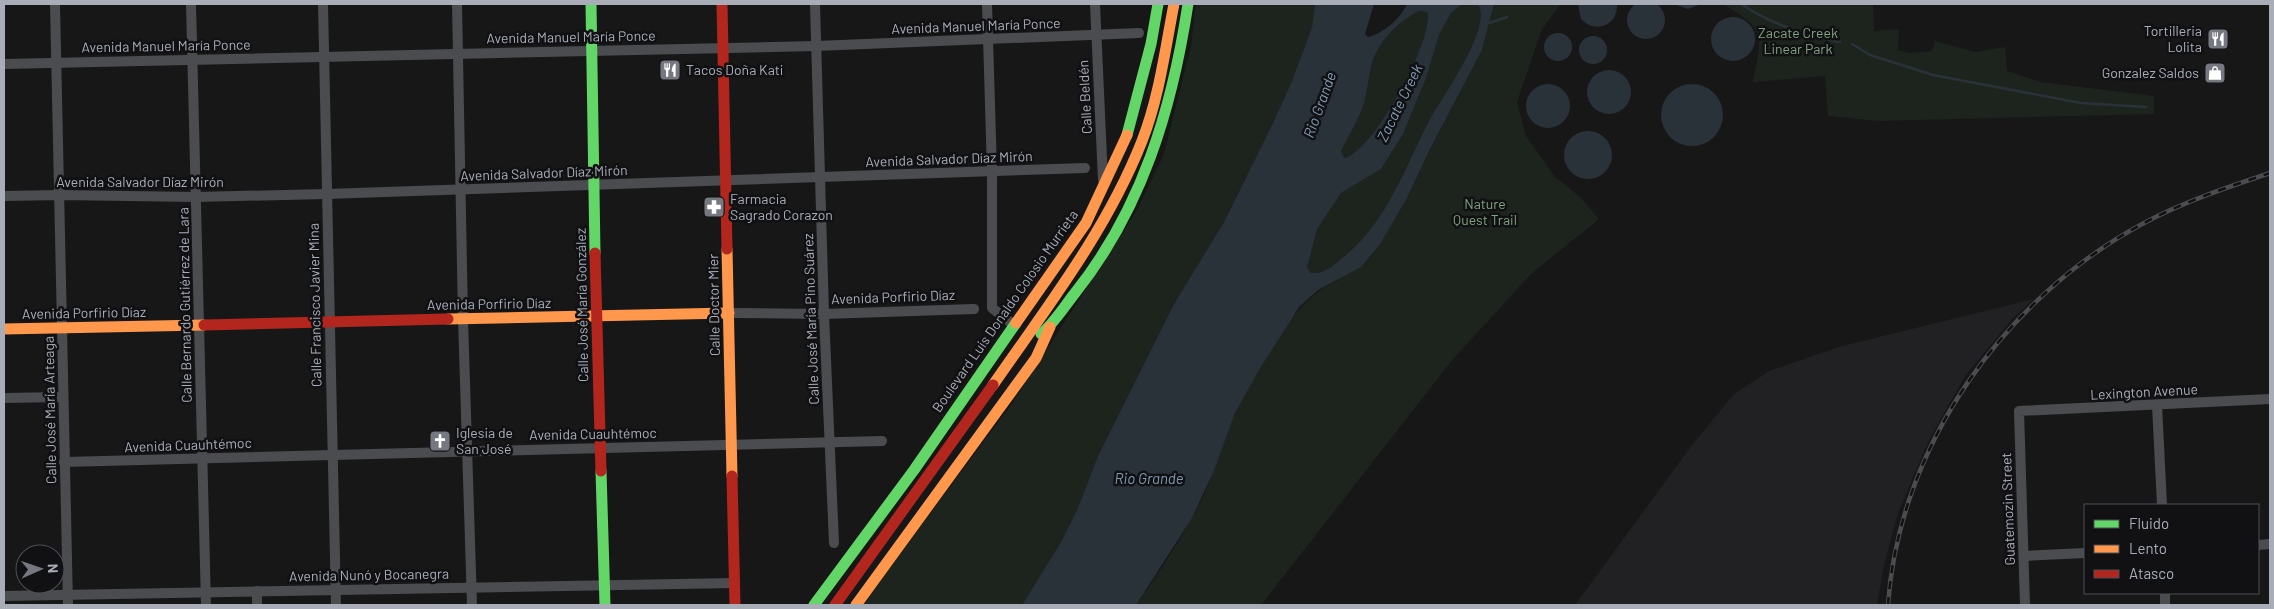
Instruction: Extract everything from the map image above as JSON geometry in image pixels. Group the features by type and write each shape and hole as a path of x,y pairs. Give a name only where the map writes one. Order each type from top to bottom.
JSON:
{"main road":[{"name":"Calle José María González","path":"591,4 596,316 605,605"},
{"name":"Calle Doctor Mier","path":"722,4 735,605"},
{"name":"Boulevard Luis Donaldo Colosio Murrieta","path":"814,605 914,470 1086,224 1104,188 1134,114 1152,44 1158,4"},
{"path":"835,605 966,426 1099,230 1142,141 1159,82 1174,4"},
{"path":"856,605 1036,358 1050,327 1086,280 1130,207 1161,131 1176,79 1188,4"},
{"name":"Avenida Porfirio Díaz","path":"4,330 729,313"},
{"path":"1014,325 1028,336 1037,337 1050,327"}],"street":[{"name":"Calle José María Arteaga","path":"56,4 68,600"},
{"name":"Calle Bernardo Gutiérrez de Lara","path":"191,4 206,605"},
{"name":"Calle Francisco Javier Mina","path":"323,4 336,605"},
{"path":"458,4 463,320 472,605"},
{"name":"Calle José María Pino Suárez","path":"815,4 824,314 834,543"},
{"path":"987,4 992,172 992,308 1014,325"},
{"name":"Calle Beldén","path":"1095,4 1104,188"},
{"name":"Avenida Manuel María Ponce","path":"4,64 816,46 1138,33"},
{"name":"Avenida Salvador Díaz Mirón","path":"4,196 196,197 326,194 1085,168"},
{"name":"Avenida Porfirio Díaz","path":"729,313 824,314 974,309"},
{"path":"4,398 63,397"},
{"name":"Lexington Avenue","path":"2019,411 2270,399"},
{"path":"2157,405 2162,504"},
{"name":"Guatemozin Street","path":"2019,411 2025,605"},
{"name":"Avenida Cuauhtémoc","path":"64,462 882,441"},
{"path":"2024,556 2084,553"},
{"name":"Avenida Nunó y Bocanegra","path":"4,596 68,600 206,592 735,583"},
{"path":"257,591 257,605"}],"shaded area":[{"path":"2034,299 2013,318 1965,376 1928,442 1898,513 1884,565 1877,605 1575,605 1692,445 1734,394 1771,370 1842,346"}],"green space":[{"path":"1196,4 1315,4 1312,27 1292,81 1273,123 1224,222 1174,304 1098,456 1078,508 1061,542 1022,605 862,605 1011,405 1137,210 1164,154 1191,46"},
{"path":"1462,4 1478,4 1481,15 1479,29 1473,45 1430,119 1403,176 1383,212 1357,245 1338,262 1328,269 1311,273 1307,268 1317,229 1341,193 1381,169 1403,134 1426,78 1439,35 1451,13"},
{"name":"Nature Quest Trail","path":"1494,4 1561,4 1542,29 1517,102 1526,136 1555,177 1579,196 1599,219 1531,274 1453,359 1261,605 1136,605 1171,553 1202,499 1235,414 1253,378 1277,338 1306,302 1321,289 1337,281 1407,198 1430,149 1482,50"},
{"name":"Zacate Creek Linear Park","path":"1723,4 1873,4 1874,31 1899,29 1898,50 1908,53 1932,51 1935,41 1975,52 2005,47 2007,71 2040,82 2154,96 2154,114 1877,121 1828,116 1825,76 1753,82 1758,53 1758,35 1748,20"},
{"path":"1419,11 1427,12 1427,26 1412,69 1385,117 1370,137 1356,152 1344,158 1340,151 1362,110 1372,62 1376,53 1394,28"}],"water":[{"path":"1646,1 1660,6 1665,20 1660,34 1646,39 1632,34 1627,20 1632,6"},
{"name":"Rio Grande","path":"1315,4 1374,4 1365,34 1368,37 1380,33 1391,25 1407,4 1462,4 1451,13 1439,35 1426,78 1403,134 1381,169 1341,193 1317,229 1307,268 1311,273 1316,273 1331,267 1357,245 1383,212 1403,176 1430,119 1473,45 1479,29 1481,15 1478,4 1494,4 1482,50 1430,149 1407,198 1380,244 1361,267 1318,290 1299,307 1260,368 1235,413 1213,473 1192,518 1136,605 1022,605 1061,542 1078,508 1098,456 1174,304 1224,222 1292,81 1312,27","holes":["1419,11 1427,12 1427,26 1421,45 1412,69 1399,93 1385,117 1370,137 1356,152 1344,158 1341,151 1364,103 1372,62 1381,44 1394,28 1410,16"]},
{"path":"1578,4 1617,4 1614,18 1599,27 1587,24 1581,19"},
{"path":"1673,4 1701,4 1688,9"},
{"path":"1733,17 1745,21 1751,27 1755,39 1751,51 1745,57 1733,61 1721,57 1715,51 1711,39 1715,27 1721,21"},
{"path":"1558,33 1568,37 1572,47 1568,57 1558,61 1548,57 1544,47 1548,37"},
{"path":"1593,36 1603,40 1607,50 1603,60 1593,64 1583,60 1579,50 1583,40"},
{"path":"1609,70 1621,74 1627,80 1631,92 1627,104 1621,110 1609,114 1597,110 1591,104 1587,92 1591,80 1597,74"},
{"path":"1548,84 1560,88 1566,94 1570,106 1566,118 1560,124 1548,128 1536,124 1530,118 1526,106 1530,94 1536,88"},
{"path":"1686,84 1698,84 1714,93 1721,103 1723,115 1721,127 1714,137 1698,146 1686,146 1675,141 1666,132 1661,121 1661,109 1666,98 1675,89"},
{"path":"1583,131 1593,131 1605,138 1612,150 1612,160 1605,172 1593,179 1583,179 1575,175 1568,168 1564,160 1564,150 1568,142 1575,135"}],"waterway":[{"path":"1741,4 1764,18 1789,28 1840,42"},
{"path":"1489,23 1507,17"},
{"path":"1852,44 1870,55 1933,75 2081,103 2146,107"}],"railway":[{"path":"1888,605 1896,546 1913,489 1937,434 1968,382 2005,334 2047,292 2094,254 2144,223 2222,189 2270,173"}],"traffic: fast":[{"path":"591,4 595,253"},
{"path":"1127,135 1151,44 1158,4"},
{"path":"1041,334 1059,315 1098,261 1119,227 1136,192 1151,156 1163,119 1173,82 1188,4"},
{"path":"814,605 914,470 1016,323"},
{"path":"601,471 605,605"}],"traffic: slow":[{"path":"993,385 1075,267 1112,206 1128,174 1153,108 1174,4"},
{"path":"1016,323 1086,223 1127,135"},
{"path":"727,249 732,476"},
{"path":"448,319 729,313"},
{"path":"4,329 204,325"},
{"path":"856,605 1036,358 1050,327"}],"traffic: jam":[{"path":"722,4 727,249"},
{"path":"595,253 601,471"},
{"path":"204,325 448,319"},
{"path":"835,605 993,385"},
{"path":"732,476 735,605"}],"place":[{"name":"Tortilleria Lolita","path":"2218,39"},
{"name":"Tacos Doña Kati","path":"670,70"},
{"name":"Gonzalez Saldos","path":"2215,73"},
{"name":"Farmacia Sagrado Corazon","path":"714,207"},
{"name":"Iglesia de San José","path":"440,441"}],"water label":[{"name":"Zacate Creek","path":"1400,103"}]}
